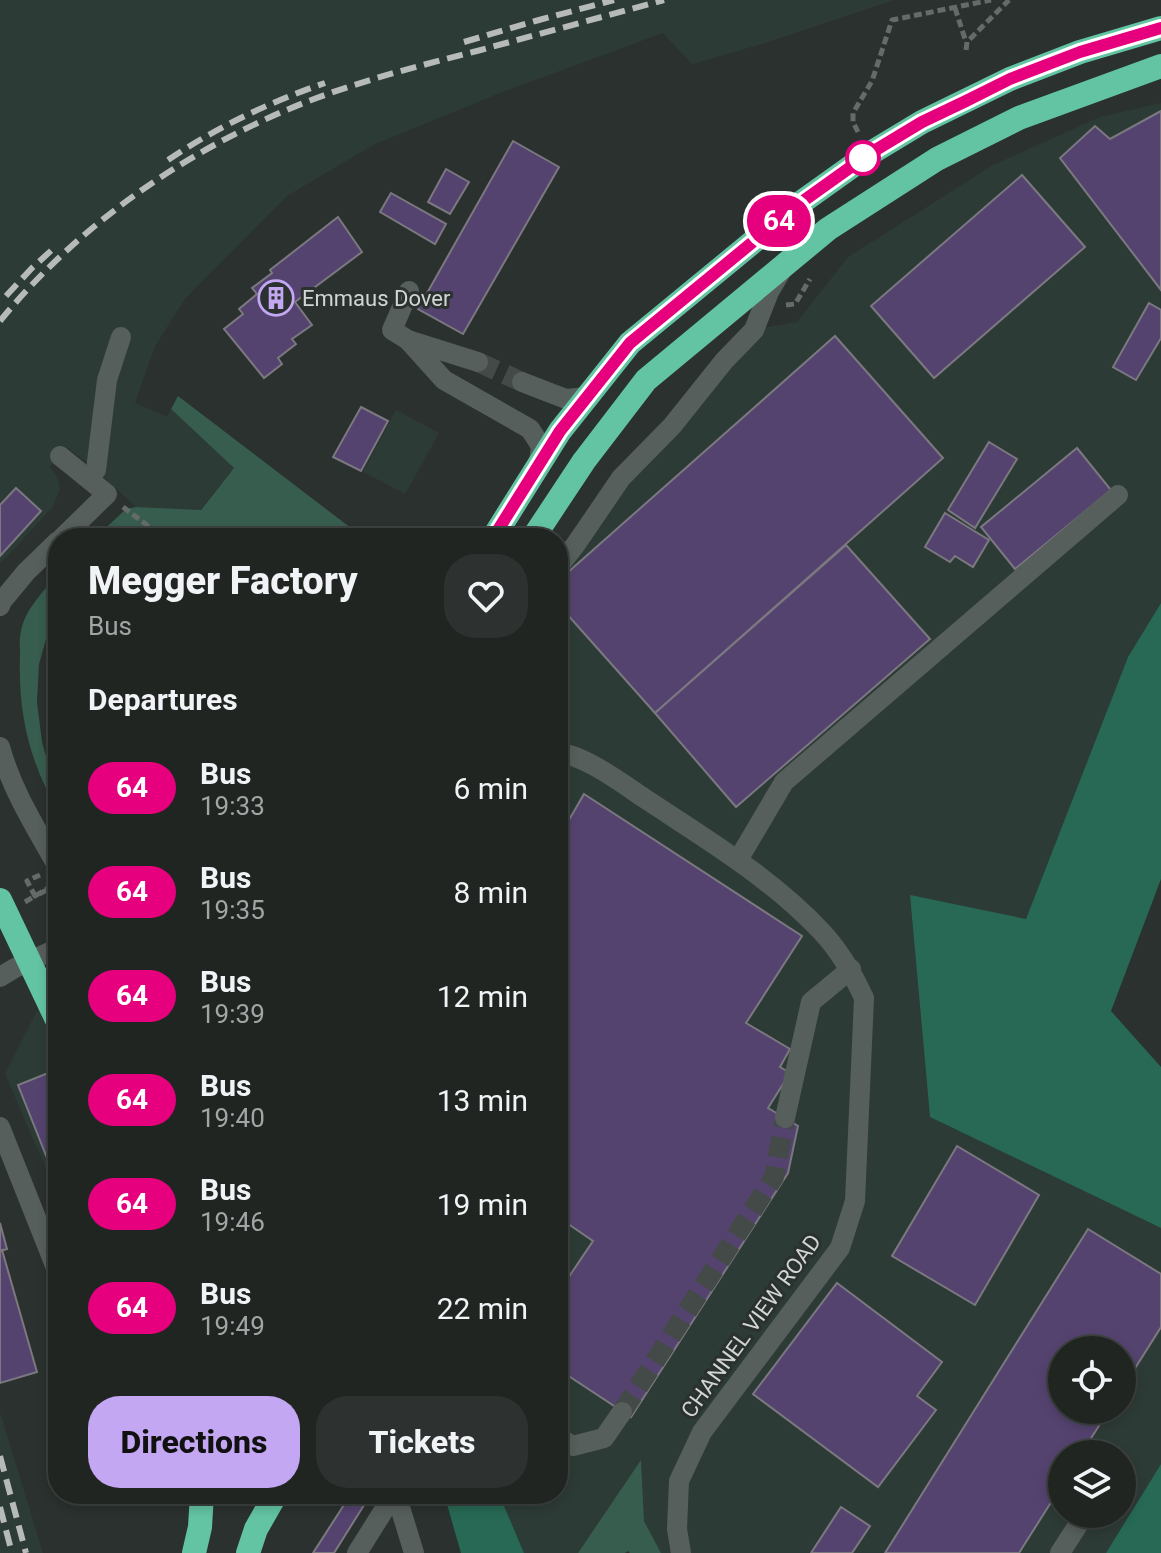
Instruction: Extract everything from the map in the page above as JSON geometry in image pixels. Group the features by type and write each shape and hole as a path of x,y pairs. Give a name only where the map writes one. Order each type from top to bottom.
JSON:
{"highway":[{"path":"499,528 560,431 630,343 799,204 869,154 922,122 1010,79 1080,52 1161,28"},
{"path":"540,528 584,461 646,380 828,229 937,159 1019,118 1161,66"},
{"path":"3,906 48,1001"},
{"path":"194,1553 201,1504"},
{"path":"248,1553 256,1529 270,1504"}],"street":[{"path":"568,554 621,478 672,426 724,361 754,330 769,292 786,263"},
{"path":"409,291 392,330 408,340 478,362"},
{"path":"88,478 96,470 107,380 121,337"},
{"path":"408,340 444,380 530,429 541,446 539,463"},
{"path":"522,382 566,399 588,397"},
{"path":"60,456 107,494 72,528"},
{"path":"738,860 784,782 1118,495"},
{"path":"0,606 26,572 48,551"},
{"path":"0,747 23,806 48,850"},
{"name":"CHANNEL VIEW ROAD","path":"568,754 608,774 775,888 822,932 851,969 864,998 855,1201 840,1248 702,1432 679,1481 677,1529 681,1553"},
{"path":"0,977 48,953"},
{"path":"785,1118 811,1002 851,969"},
{"path":"0,1127 48,1248"},
{"path":"568,1443 573,1446 604,1438 622,1412"},
{"path":"357,1553 389,1504"},
{"path":"398,1504 414,1553"},
{"path":"1060,1553 1076,1528"}],"path":[{"path":"869,154 853,122 853,113 872,81 892,20 991,0"},
{"path":"955,8 966,46 1009,0"},
{"path":"763,309 795,304 813,273"},
{"path":"107,494 151,528"},
{"path":"3,906 34,895 27,881 43,874 48,885"}],"shaded area":[{"path":"0,0 894,0 692,64 663,33 505,91 373,145 287,196 185,299 155,346 135,403 167,417 171,409 234,468 200,510 136,507 68,448 50,467 58,478 60,489 52,508 0,564"},
{"path":"1161,103 1161,603 1128,657 1026,919 910,896 930,1117 1161,1228 1161,1464 1136,1504 1136,1440 1048,1440 1048,1528 1121,1528 1106,1553 661,1553 644,1521 641,1461 578,1553 524,1553 503,1504 568,1504 568,544 745,331 797,322 848,257 993,165 1100,117"},
{"path":"396,410 439,433 405,494 363,472"},
{"path":"48,997 48,1173 5,1074 43,999"},
{"path":"0,1412 18,1471 43,1553 0,1553"}],"green space":[{"path":"178,396 351,528 106,528 126,509 136,507 201,510 234,468 171,409"},
{"path":"48,586 48,632 39,664 37,702 48,763 48,792 27,736 21,697 21,631 26,615"},
{"path":"1161,603 1161,879 1111,1011 1161,1067 1161,1228 930,1117 910,895 1026,919 1128,657"},
{"path":"641,1460 644,1521 661,1553 578,1553"},
{"path":"1161,1464 1161,1553 1106,1553 1121,1528 1136,1528 1136,1504"},
{"path":"447,1504 503,1504 524,1553 461,1553"}],"building":[{"path":"1161,111 1161,290 1060,158 1095,126 1110,139"},
{"path":"513,141 559,167 463,334 418,309"},
{"path":"446,169 469,182 450,214 428,202"},
{"path":"1022,175 1085,247 934,378 871,306"},
{"path":"391,193 446,224 435,244 380,212"},
{"name":"Emmaus Dover","path":"338,217 362,252 295,302 312,325 292,339 296,344 278,358 282,364 264,378 224,329 243,314 239,309 257,294 252,288 272,273 270,270"},
{"path":"1149,303 1161,310 1161,338 1136,380 1113,367"},
{"path":"835,336 943,458 655,713 568,615 568,572"},
{"path":"361,407 388,421 361,471 333,457"},
{"path":"989,442 1017,459 975,528 948,510"},
{"path":"1077,448 1111,490 1015,569 981,527"},
{"path":"16,488 41,511 0,556 0,505"},
{"path":"945,513 989,540 973,567 955,556 950,562 925,547"},
{"path":"846,545 930,639 736,807 655,713"},
{"path":"584,794 802,936 746,1023 790,1049 780,1067 790,1073 768,1108 798,1126 788,1173 631,1417 568,1376 568,1278 593,1241 568,1224 568,822"},
{"path":"48,1073 47,1158 18,1085"},
{"path":"957,1146 1039,1195 975,1305 892,1256"},
{"path":"0,1223 7,1249 0,1251"},
{"path":"1088,1229 1161,1274 1161,1327 1136,1367 1136,1336 1048,1336 1048,1424 1100,1424 1090,1440 1048,1440 1048,1507 1019,1553 885,1553"},
{"path":"0,1251 37,1372 0,1383"},
{"path":"837,1283 942,1362 917,1396 936,1410 878,1487 753,1394"},
{"path":"345,1504 365,1504 334,1553 313,1553"},
{"path":"841,1507 870,1526 852,1553 811,1553"}],"tunnel":[{"path":"478,362 522,382"},
{"path":"622,1412 774,1177 785,1118"}],"railway":[{"path":"464,42 614,0"},
{"path":"0,321 32,285 103,219 183,163 225,139 314,99 374,79 664,0"},
{"path":"168,160 244,116 325,83"},
{"path":"6,296 54,248"},
{"path":"0,1456 26,1553"},
{"path":"0,1507 12,1553"}],"bus line":[{"name":"64","path":"499,528 560,431 630,343 799,204 869,154 922,122 1010,79 1080,52 1161,28"}],"place":[{"name":"Emmaus Dover","path":"276,298"}]}
